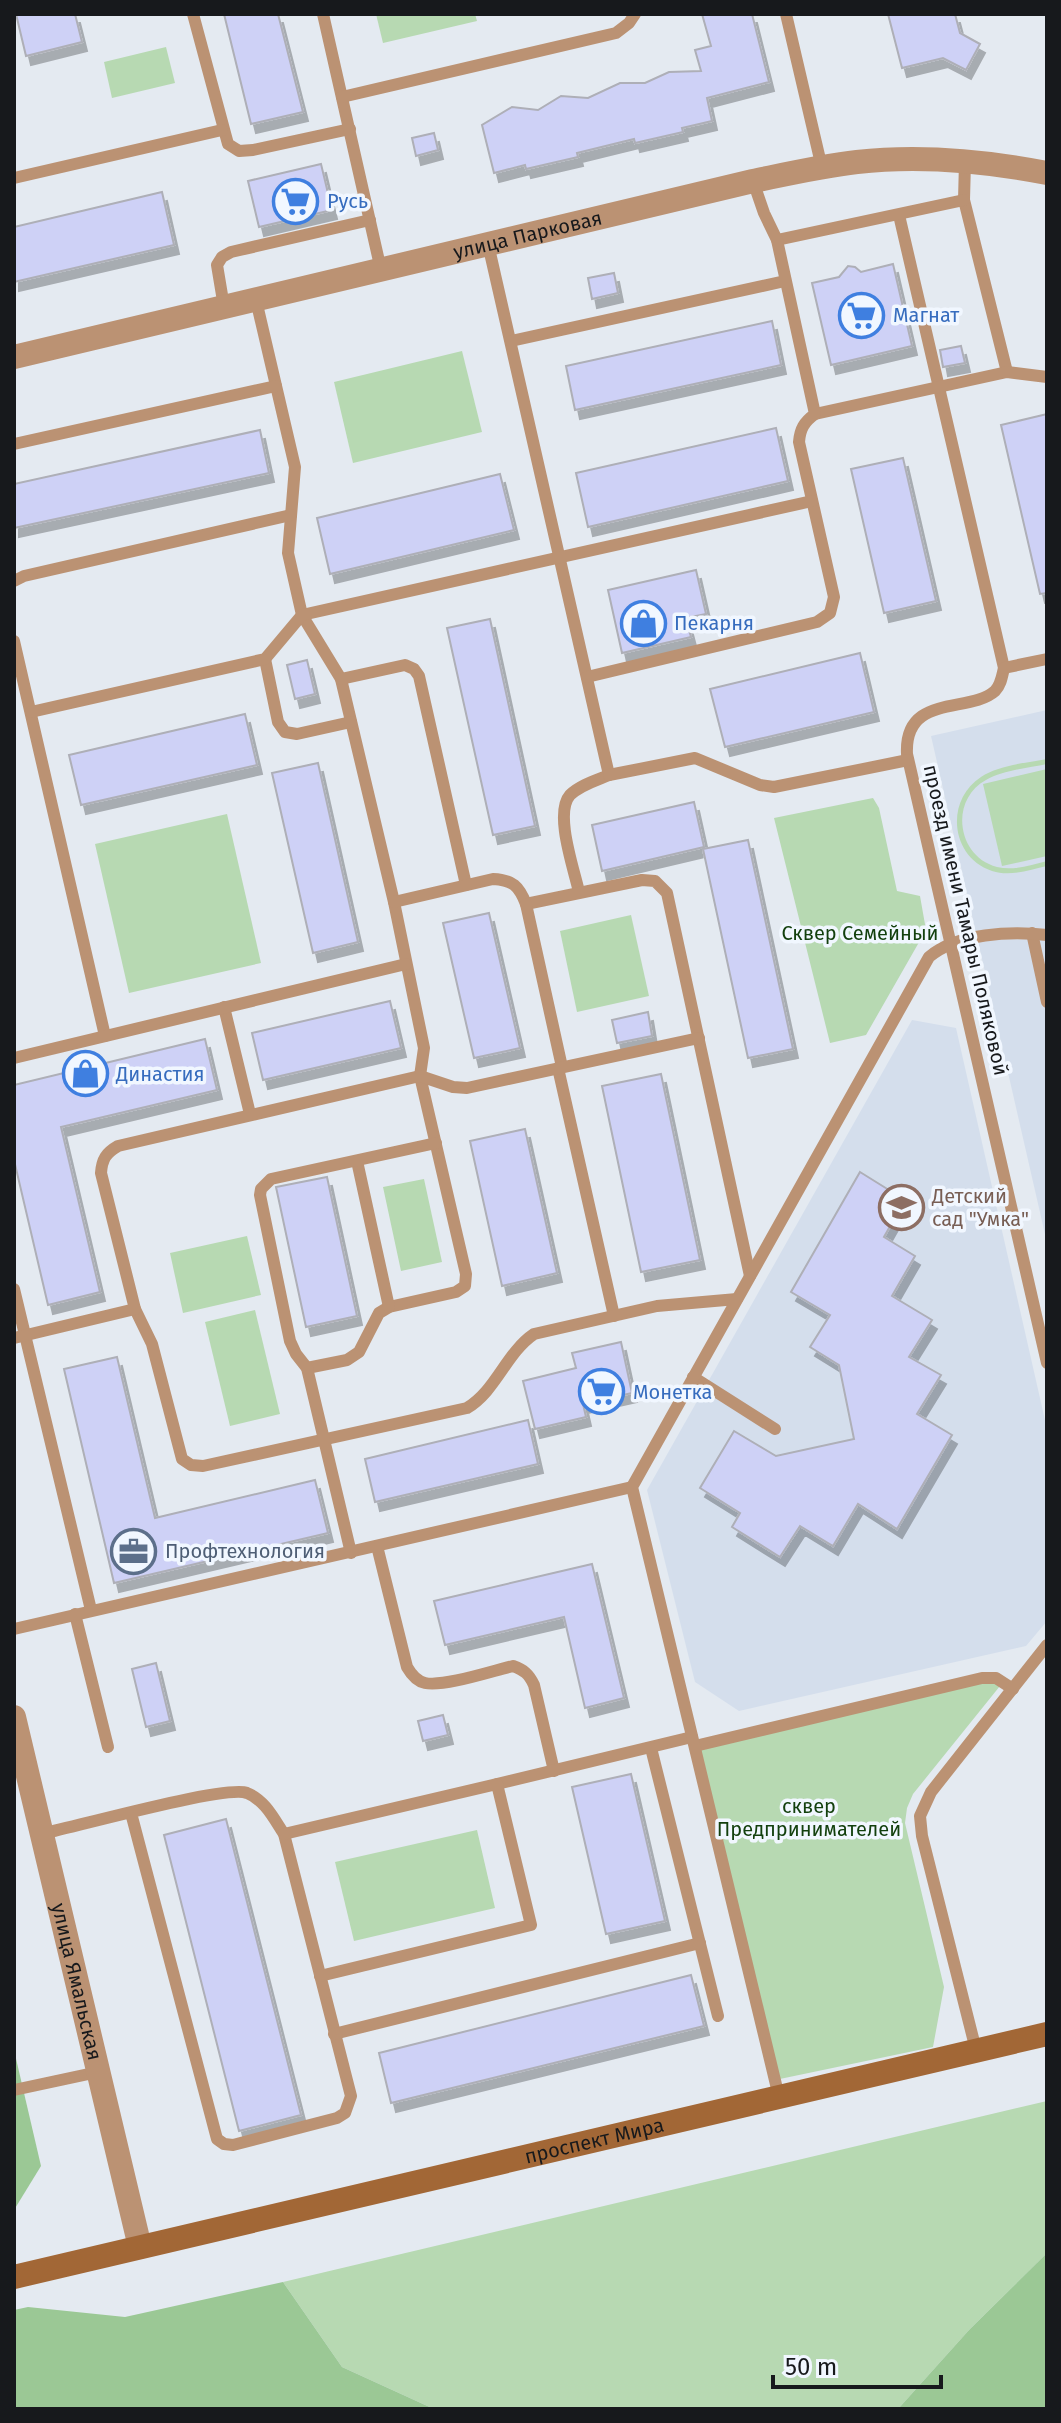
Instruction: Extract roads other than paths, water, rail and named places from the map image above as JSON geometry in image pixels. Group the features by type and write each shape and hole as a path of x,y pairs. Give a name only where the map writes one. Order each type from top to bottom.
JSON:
{"main road":[{"name":"проспект Мира","path":"14,2277 1047,2034"}],"street":[{"name":"улица Парковая","path":"14,357 753,181 822,168 890,160 965,162 1047,173"},
{"name":"улица Ямальская","path":"14,1717 140,2247"}],"lane":[{"path":"193,14 228,144 239,151 350,129"},
{"path":"323,14 381,270"},
{"path":"342,97 616,33 635,14"},
{"path":"786,14 822,168"},
{"path":"14,178 222,130"},
{"path":"965,162 964,200 1007,372"},
{"path":"753,181 777,240 815,414"},
{"path":"777,240 964,200"},
{"path":"899,215 1004,668 1047,659"},
{"path":"224,307 217,265 222,257 231,252 370,220"},
{"path":"488,244 609,775"},
{"path":"511,341 785,281"},
{"path":"256,300 295,467 288,553 302,615 341,679 394,902 424,1048 420,1076 466,1274 465,1286 456,1292 389,1307 379,1313 359,1352 347,1360 307,1368"},
{"path":"587,677 817,622 830,613 834,597 799,442 805,422 815,414 1007,372 1047,377"},
{"path":"14,444 276,386"},
{"path":"31,712 265,659 302,615 812,501"},
{"path":"14,581 24,576 291,515"},
{"path":"14,641 105,1036"},
{"path":"265,659 278,722 285,732 297,734 351,722"},
{"path":"341,679 405,665 414,669 419,676 466,885"},
{"name":"проезд имени Тамары Поляковой","path":"1004,668 997,690 987,696 938,708 922,717 912,728 906,742 1047,1363"},
{"path":"579,892 563,819 564,806 570,796 582,787 609,775 695,758 760,785 774,787 908,760"},
{"path":"394,902 493,879 507,879 520,887 614,1316"},
{"path":"526,904 642,880 655,881 667,893 750,1276"},
{"path":"779,2097 632,1487 929,957 940,947 1006,932 1047,935"},
{"path":"1032,933 1047,1002"},
{"path":"14,1058 406,964"},
{"path":"224,1007 250,1114"},
{"path":"699,1038 467,1088 453,1087 420,1076 250,1114 118,1146 108,1152 101,1173 135,1309 155,1353 178,1448 182,1459 191,1465 203,1466 467,1408 479,1401 522,1343 534,1334 657,1306 737,1299"},
{"path":"351,1553 307,1368 290,1341 261,1189 271,1179 436,1143"},
{"path":"357,1161 389,1307"},
{"path":"14,1289 20,1337 91,1610"},
{"path":"20,1337 135,1309"},
{"path":"693,1377 775,1429"},
{"path":"14,1629 632,1487"},
{"path":"377,1546 407,1667 412,1676 422,1683 437,1683 513,1666 529,1674 554,1771"},
{"path":"75,1614 108,1747"},
{"path":"976,2050 922,1836 920,1816 931,1792 1047,1645"},
{"path":"284,1834 651,1748 694,1742 982,1678 996,1678 1013,1689"},
{"path":"651,1748 718,2016"},
{"path":"320,1976 531,1925 497,1784"},
{"path":"41,1834 131,1813 227,1791 246,1792 261,1801 284,1834 351,2096 345,2113 337,2118 233,2145 217,2139 131,1813"},
{"path":"334,2034 700,1943"},
{"path":"14,2090 98,2072"}],"place":[{"name":"Русь","path":"296,201"},
{"name":"Магнат","path":"862,315"},
{"name":"Пекарня","path":"643,623"},
{"name":"Династия","path":"85,1074"},
{"name":"Детский сад \"Умка\"","path":"901,1207"},
{"name":"Монетка","path":"602,1392"},
{"name":"Профтехнология","path":"134,1551"}],"park label":[{"name":"Сквер Семейный","path":"860,933"},
{"name":"сквер Предпринимателей","path":"809,1818"}]}
